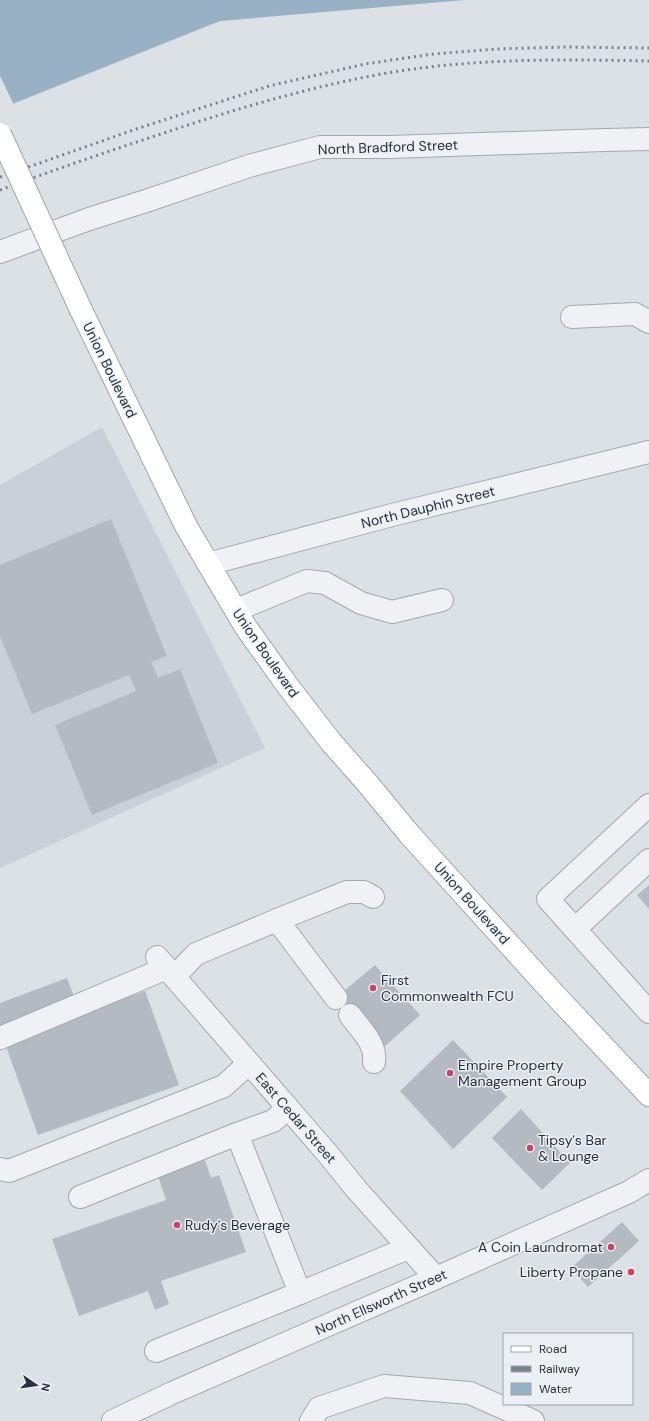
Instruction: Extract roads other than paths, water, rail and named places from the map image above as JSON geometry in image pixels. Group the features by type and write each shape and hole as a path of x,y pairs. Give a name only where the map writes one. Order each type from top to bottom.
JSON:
{"main road":[{"name":"Union Boulevard","path":"0,134 81,310 186,526 236,610 287,685 331,742 410,835 555,995 649,1095"}],"street":[{"name":"North Bradford Street","path":"0,252 89,219 146,202 249,166 320,148 649,139"},
{"path":"572,317 635,314 649,322"},
{"name":"North Dauphin Street","path":"208,564 392,515 649,452"},
{"path":"236,610 307,581 325,583 361,603 392,612 442,600"},
{"path":"649,805 548,898 649,1012"},
{"path":"576,929 649,860"},
{"path":"0,1038 196,954 347,892 364,892 373,897"},
{"path":"277,920 336,998"},
{"name":"East Cedar Street","path":"166,968 327,1153 357,1190 436,1278"},
{"path":"350,1015 372,1044 375,1055 374,1062"},
{"path":"0,1169 9,1171 224,1086 249,1063"},
{"path":"80,1197 273,1121 288,1108"},
{"path":"237,1134 300,1293"},
{"name":"North Ellsworth Street","path":"112,1421 172,1393 629,1192 649,1181"},
{"path":"156,1351 408,1248"},
{"path":"311,1421 319,1408 384,1386 470,1393 533,1421"}],"water":[{"path":"0,0 465,0 220,21 0,109"}],"railway":[{"path":"0,177 136,129 269,86 365,64 433,54 497,49 565,47 649,48"},
{"path":"0,190 116,149 235,110 316,88 371,76 440,66 510,61 649,61"}],"place":[{"name":"First Commonwealth FCU","path":"373,988"},
{"name":"Empire Property Management Group","path":"450,1073"},
{"name":"Tipsy's Bar & Lounge","path":"530,1148"},
{"name":"Rudy's Beverage","path":"177,1225"},
{"name":"A Coin Laundromat","path":"611,1247"},
{"name":"Liberty Propane","path":"631,1272"}]}
